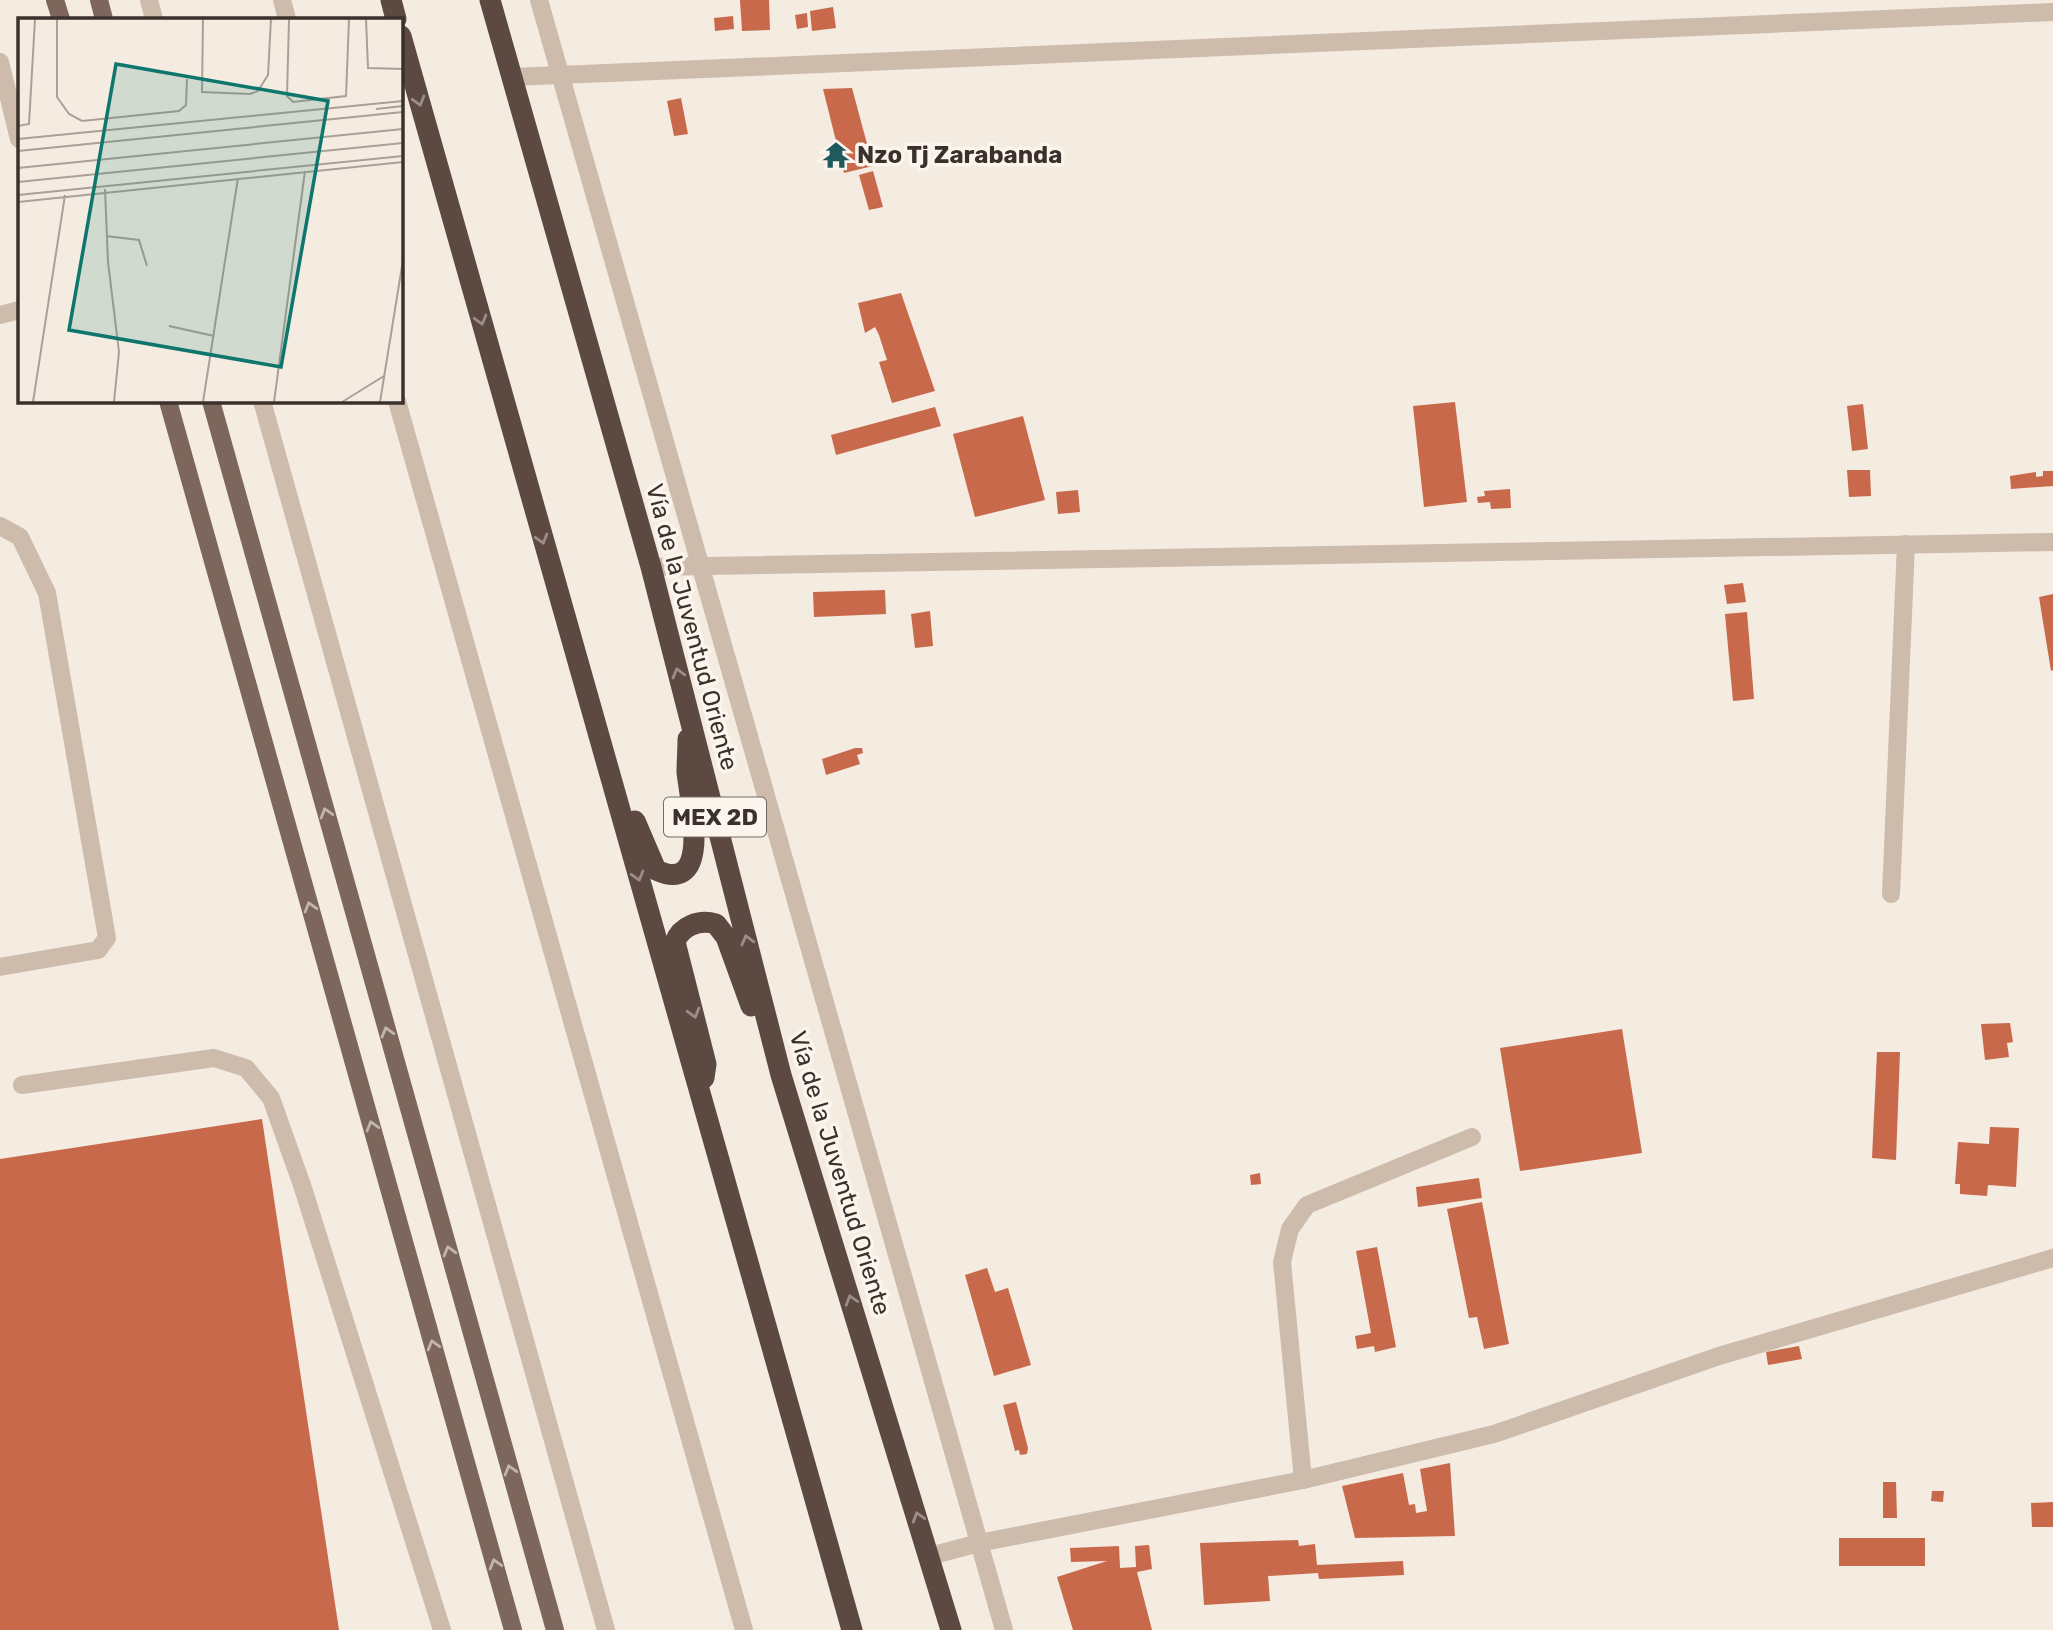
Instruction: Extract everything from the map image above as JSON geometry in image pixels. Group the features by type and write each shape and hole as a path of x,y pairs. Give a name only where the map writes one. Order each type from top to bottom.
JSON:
{"highway":[{"path":"391,0 396,18"},
{"name":"Vía de la Juventud Oriente","path":"491,0 651,567 781,1075 951,1630"},
{"name":"MEX 2D","path":"402,40 852,1630"},
{"path":"599,743 631,808 650,862 656,870 664,874 676,873 683,870 694,855 687,769 689,715"},
{"path":"702,1100 706,1064 675,942 683,929 696,923 716,924 726,937 765,1046 781,1075"}],"main road":[{"path":"55,0 61,18"},
{"path":"99,0 104,18"},
{"path":"168,402 513,1630"},
{"path":"211,402 555,1630"}],"lane":[{"path":"149,0 154,18"},
{"path":"282,0 287,18"},
{"path":"539,0 1004,1630"},
{"path":"512,77 2053,12"},
{"path":"0,61 18,135"},
{"path":"0,315 18,310"},
{"path":"262,402 606,1630"},
{"path":"397,402 744,1630"},
{"path":"0,526 20,537 47,593 107,938 98,950 0,968"},
{"path":"651,567 2053,542"},
{"path":"1891,894 1906,544"},
{"path":"22,1085 214,1058 246,1069 271,1098 302,1185 442,1630"},
{"path":"1303,1480 1282,1262 1290,1229 1307,1205 1472,1138"},
{"path":"930,1556 979,1543 1303,1480 1494,1434 1719,1356 2053,1258"}],"building":[{"path":"740,0 769,0 770,30 742,31"},
{"path":"833,7 836,28 812,31 810,11"},
{"path":"807,13 808,27 797,29 795,15"},
{"path":"733,16 734,29 715,31 714,18"},
{"path":"852,88 873,166 844,173 823,89"},
{"path":"681,98 688,134 674,136 667,101"},
{"path":"873,171 883,207 869,210 859,175"},
{"path":"901,293 935,391 892,403 879,362 887,360 879,335 875,327 865,333 858,303"},
{"path":"1455,402 1467,502 1424,507 1413,406"},
{"path":"1863,404 1868,449 1852,451 1847,406"},
{"path":"935,407 941,426 836,455 831,435"},
{"path":"1023,416 1045,500 975,517 953,434"},
{"path":"1847,470 1870,470 1871,496 1849,497"},
{"path":"2043,471 2053,471 2053,486 2011,489 2010,476 2036,472 2036,477 2043,476"},
{"path":"1510,489 1511,508 1491,509 1490,502 1478,503 1477,497 1485,496 1484,491"},
{"path":"1078,490 1080,512 1058,514 1056,492"},
{"path":"1743,583 1746,602 1727,604 1724,585"},
{"path":"885,590 886,614 814,617 813,592"},
{"path":"2053,594 2053,670 2051,671 2039,597"},
{"path":"930,611 933,646 915,648 911,614"},
{"path":"1747,612 1754,699 1733,701 1725,614"},
{"path":"862,748 863,753 857,755 860,764 826,775 822,759"},
{"path":"2010,1023 2013,1042 2007,1043 2009,1057 1985,1060 1981,1024"},
{"path":"1622,1029 1642,1153 1520,1171 1500,1048"},
{"path":"1877,1052 1900,1052 1896,1160 1872,1158"},
{"path":"262,1119 339,1630 0,1630 0,1159"},
{"path":"1990,1127 2019,1128 2016,1187 1988,1185 1987,1196 1960,1194 1960,1184 1955,1184 1958,1142 1989,1144"},
{"path":"1260,1173 1261,1184 1251,1185 1250,1175"},
{"path":"1479,1178 1482,1198 1418,1207 1416,1187"},
{"path":"1482,1202 1509,1344 1484,1349 1477,1317 1469,1318 1447,1209"},
{"path":"1377,1247 1396,1347 1375,1352 1374,1346 1357,1349 1355,1336 1371,1333 1356,1251"},
{"path":"987,1268 995,1292 1008,1288 1031,1365 994,1376 965,1275"},
{"path":"1799,1346 1802,1359 1768,1365 1766,1352"},
{"path":"1016,1402 1028,1448 1027,1454 1020,1455 1019,1450 1015,1451 1003,1405"},
{"path":"1450,1463 1455,1536 1355,1538 1342,1486 1403,1473 1409,1505 1415,1504 1416,1513 1427,1511 1420,1469"},
{"path":"1883,1482 1896,1482 1897,1518 1883,1518"},
{"path":"1932,1491 1944,1491 1943,1502 1931,1501"},
{"path":"2053,1502 2053,1527 2032,1527 2031,1503"},
{"path":"1839,1538 1925,1538 1925,1566 1839,1566"},
{"path":"1298,1540 1299,1546 1315,1544 1317,1565 1403,1561 1404,1575 1319,1579 1318,1573 1268,1576 1270,1601 1204,1605 1200,1543"},
{"path":"1149,1545 1152,1569 1137,1572 1152,1630 1073,1630 1057,1577 1107,1561 1071,1562 1070,1548 1119,1546 1120,1568 1136,1567 1135,1546"}],"place":[{"name":"Nzo Tj Zarabanda","path":"836,155"}]}
